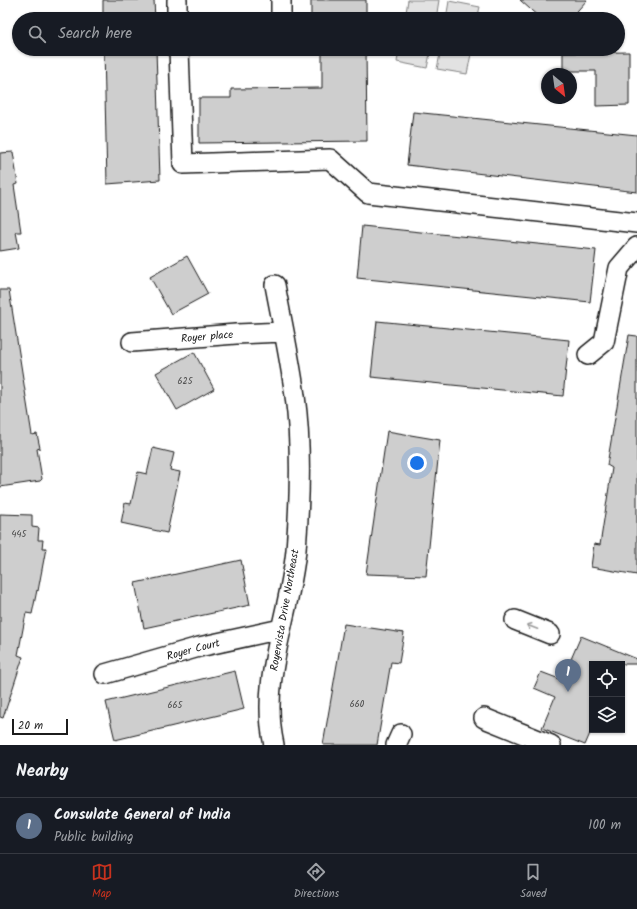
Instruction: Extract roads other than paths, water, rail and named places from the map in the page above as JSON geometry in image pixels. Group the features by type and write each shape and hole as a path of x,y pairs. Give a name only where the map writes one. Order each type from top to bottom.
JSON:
{"street":[{"path":"177,0 178,12"},
{"path":"281,0 281,12"},
{"path":"179,56 184,164 330,159 368,193 637,222"},
{"path":"588,355 604,342 619,268 637,247"},
{"name":"Royervista Drive Northeast","path":"274,745 272,735 270,689 274,660 295,553 300,454 295,396 275,285"},
{"name":"Royer place","path":"132,342 283,332"},
{"path":"515,620 550,634"},
{"name":"Royer Court","path":"105,674 199,647 281,629"},
{"path":"484,718 552,745"}],"place":[{"name":"Consulate General of India","path":"568,692"}]}
